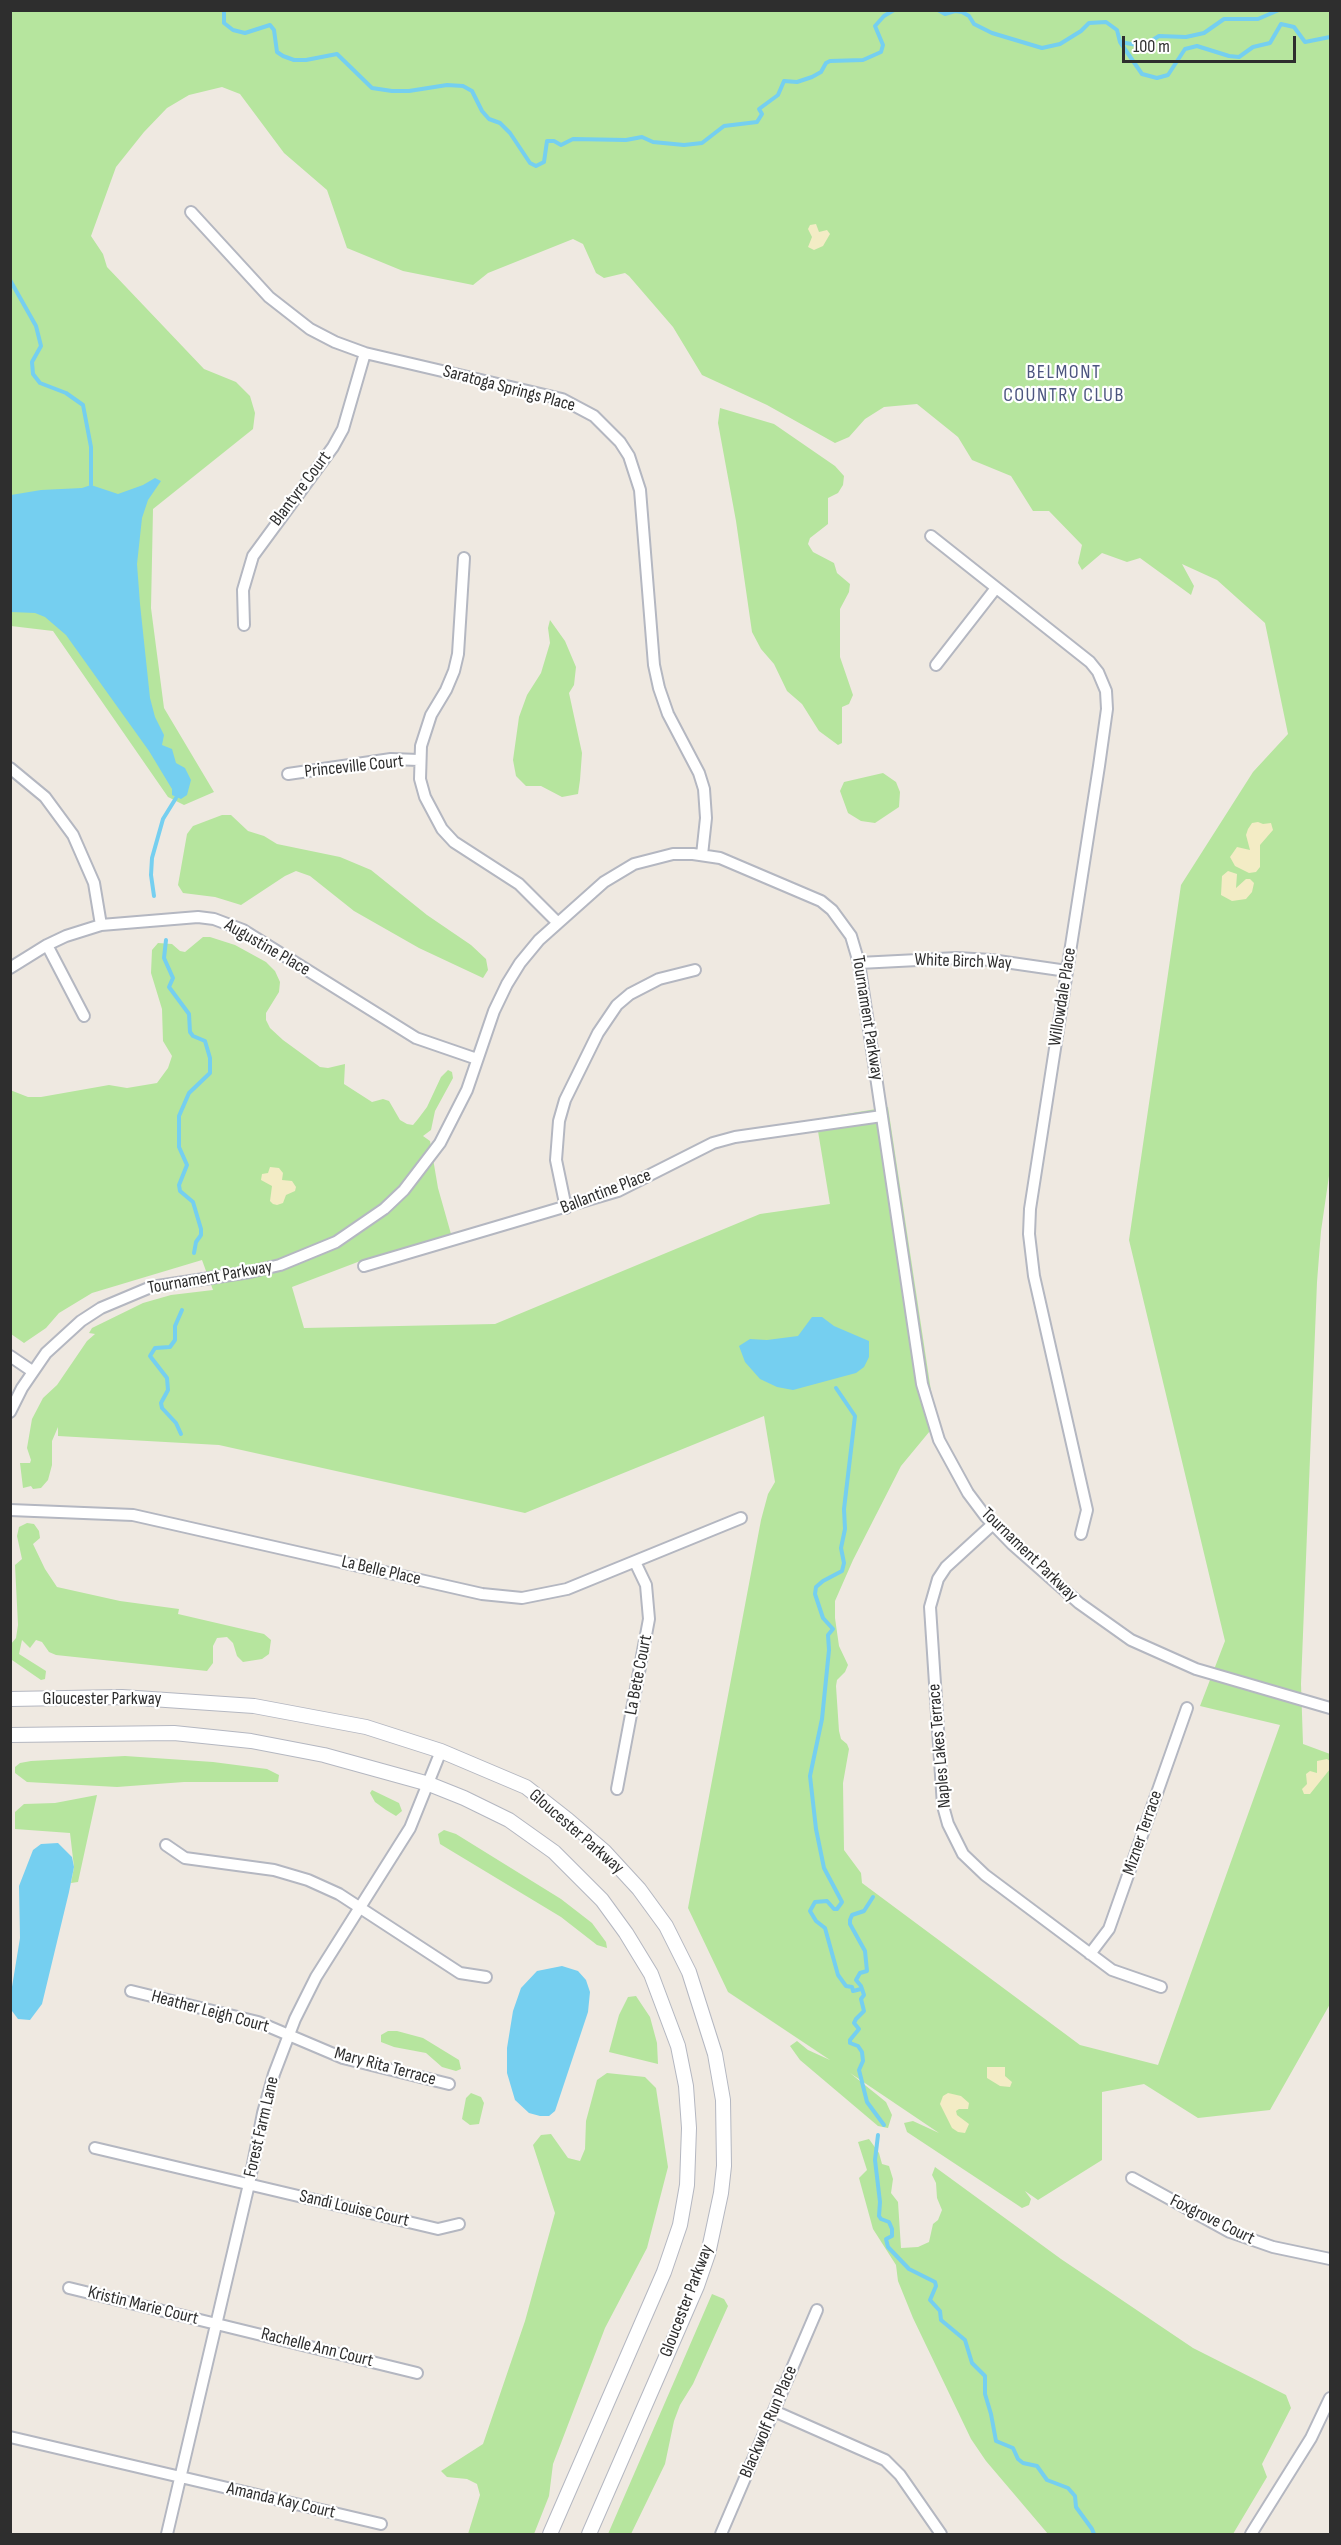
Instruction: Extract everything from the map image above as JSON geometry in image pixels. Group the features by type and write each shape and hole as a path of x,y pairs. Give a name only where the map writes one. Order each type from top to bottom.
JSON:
{"main road":[{"name":"Gloucester Parkway","path":"10,1699 122,1697 254,1706 366,1727 441,1751 526,1787 604,1851 639,1889 666,1926 689,1972 715,2054 723,2100 724,2166 721,2193 708,2254 692,2296 589,2535"},
{"name":"Gloucester Parkway","path":"10,1735 143,1733 241,1740 324,1755 429,1784 509,1820 554,1852 602,1900 626,1933 651,1974 678,2046 686,2086 689,2152 687,2185 680,2225 664,2272 550,2535"}],"street":[{"name":"Saratoga Springs Place","path":"191,212 269,297 289,315 335,342 365,353 562,399 594,416 620,441 636,473 640,490 654,664 658,688 668,714 705,789 706,818 702,855"},
{"name":"Blantyre Court","path":"244,625 243,590 253,556 333,447 343,429 365,353"},
{"name":"Willowdale Place","path":"931,536 1090,662 1098,672 1106,691 1107,709 1030,1209 1029,1234 1034,1276 1087,1510 1081,1534"},
{"path":"464,558 456,663 446,690 424,731 419,760 424,797 442,829 468,853 519,884 558,923"},
{"path":"936,665 996,588"},
{"name":"Princeville Court","path":"288,774 392,759 419,760"},
{"path":"10,768 45,797 73,835 94,884 101,925"},
{"name":"Tournament Parkway","path":"10,1412 32,1371 61,1337 81,1321 126,1295 173,1282 250,1272 280,1265 309,1254 359,1227 404,1190 440,1143 455,1117 494,1011 520,963 558,923 604,882 634,864 673,854 702,855 733,862 821,901 843,923 854,944 859,963 922,1384 929,1413 952,1467 968,1493 993,1524 1078,1604 1131,1640 1196,1669 1330,1708"},
{"name":"Augustine Place","path":"10,968 46,945 101,925 198,917 229,923 416,1038 477,1059"},
{"path":"46,945 84,1016"},
{"name":"White Birch Way","path":"859,963 957,958 991,960 1067,971"},
{"path":"566,1208 556,1160 559,1121 566,1100 598,1033 617,1005 637,990 659,979 695,970"},
{"name":"Ballantine Place","path":"364,1266 566,1208 637,1183 713,1143 735,1137 882,1116"},
{"path":"10,1356 32,1371"},
{"name":"La Belle Place","path":"10,1510 133,1515 503,1597 544,1595 567,1589 741,1518"},
{"name":"Naples Lakes Terrace","path":"993,1524 946,1567 932,1592 930,1607 943,1806 954,1840 973,1865 1112,1970 1161,1987"},
{"name":"La Bete Court","path":"617,1789 650,1619 646,1585 635,1562"},
{"name":"Mizner Terrace","path":"1090,1954 1109,1929 1187,1708"},
{"name":"Forest Farm Lane","path":"167,2535 249,2184 263,2113 288,2035 316,1977 410,1828 441,1751"},
{"path":"166,1845 185,1858 291,1874 339,1894 460,1973 486,1977"},
{"name":"Heather Leigh Court","path":"131,1991 258,2022 288,2035"},
{"name":"Mary Rita Terrace","path":"288,2035 343,2058 449,2084"},
{"name":"Sandi Louise Court","path":"95,2148 438,2229 459,2224"},
{"name":"Foxgrove Court","path":"1132,2178 1230,2232 1273,2247 1330,2259"},
{"name":"Kristin Marie Court","path":"69,2288 216,2324"},
{"name":"Blackwolf Run Place","path":"721,2535 817,2310"},
{"name":"Rachelle Ann Court","path":"216,2324 417,2373"},
{"path":"1251,2535 1311,2438 1330,2398"},
{"path":"774,2411 885,2460 900,2475 941,2535"},
{"name":"Amanda Kay Court","path":"10,2437 381,2524"}],"green space":[{"path":"11,11 1330,11 1330,1169 1321,1231 1317,1282 1301,1684 1303,1744 1330,1754 1330,2004 1270,2110 1198,2118 1144,2084 1102,2092 1102,2160 1038,2200 1025,2191 1031,2199 1029,2205 1022,2208 907,2132 904,2123 913,2121 939,2133 850,2073 886,2102 892,2115 888,2128 878,2126 800,2060 790,2046 797,2041 808,2050 830,2060 728,1992 688,1908 761,1520 768,1494 775,1482 764,1416 525,1513 219,1445 58,1436 58,1427 52,1441 52,1465 48,1480 41,1488 33,1489 31,1486 23,1488 20,1463 30,1463 31,1460 27,1448 32,1419 43,1398 57,1385 87,1341 95,1334 89,1333 92,1328 143,1303 171,1295 213,1290 202,1260 92,1293 59,1313 46,1328 24,1343 11,1334 10,1090 28,1097 41,1097 109,1085 127,1088 157,1083 168,1068 172,1056 163,1041 162,1009 151,973 152,950 158,943 172,944 185,952 203,937 235,945 266,962 275,971 280,982 279,992 266,1013 266,1020 270,1028 320,1067 328,1068 345,1064 344,1084 372,1102 383,1099 389,1101 400,1120 407,1124 413,1125 427,1107 441,1077 448,1070 452,1072 453,1078 435,1111 431,1130 423,1136 430,1141 438,1188 451,1234 363,1260 292,1287 304,1328 495,1324 760,1214 830,1204 816,1119 888,1107 931,1391 939,1420 901,1466 853,1560 835,1601 839,1646 848,1665 837,1680 836,1686 839,1731 841,1739 849,1749 843,1783 844,1850 861,1873 862,1883 1080,2045 1158,2065 1280,1725 1200,1706 1225,1641 1129,1240 1181,885 1253,772 1288,734 1265,623 1217,580 1182,564 1194,586 1191,595 1140,558 1127,562 1102,553 1082,570 1078,563 1082,545 1049,511 1033,511 1011,476 972,460 958,437 917,404 884,407 865,419 849,437 835,443 767,405 702,375 673,327 629,276 625,273 604,278 596,273 583,244 573,239 488,273 473,285 403,271 347,248 327,190 284,153 240,94 222,87 189,95 167,108 144,132 116,167 91,236 103,254 107,267 204,369 236,382 250,396 255,413 253,429 153,509 151,608 164,708 214,792 184,805 168,797 53,631 11,626"},
{"path":"720,408 774,424 835,466 844,476 843,485 838,493 828,498 828,524 810,538 808,544 813,552 834,563 837,573 850,584 849,592 840,609 840,657 853,695 849,704 842,707 842,743 838,745 819,731 802,704 787,691 774,664 761,649 752,632 736,521 718,423"},
{"path":"550,620 565,641 576,667 574,685 569,693 582,753 578,794 562,797 541,786 526,786 516,776 513,760 519,717 527,695 541,673 550,643 548,628"},
{"path":"883,773 896,782 900,792 899,807 875,823 861,821 848,813 840,791 844,782"},
{"path":"222,815 231,815 248,831 264,836 277,844 340,857 371,870 427,915 471,945 486,959 488,970 483,978 419,948 354,911 310,876 296,871 241,905 215,897 183,893 178,885 187,834 193,826"},
{"path":"27,1523 34,1524 39,1531 40,1538 33,1544 57,1587 120,1601 179,1609 178,1614 264,1634 271,1640 269,1654 262,1659 243,1662 237,1656 233,1643 227,1637 217,1638 213,1646 213,1663 207,1671 56,1655 49,1652 42,1642 36,1640 30,1648 22,1640 19,1654 46,1671 45,1679 41,1680 12,1660 11,1656 11,1644 16,1638 18,1625 15,1565 22,1559 17,1536 19,1527"},
{"path":"125,1756 213,1762 267,1769 279,1775 278,1782 184,1782 117,1787 27,1782 15,1773 15,1767 20,1763 31,1761"},
{"path":"372,1790 399,1803 402,1811 396,1816 386,1810 375,1802 370,1793"},
{"path":"97,1795 78,1882 71,1883 74,1867 70,1833 15,1829 15,1812 24,1804 55,1803"},
{"path":"444,1830 456,1834 561,1899 592,1923 606,1942 607,1948 597,1945 561,1917 440,1844 438,1834"},
{"path":"636,1996 650,2017 657,2043 658,2064 609,2052 619,2015 628,1997"},
{"path":"388,2031 423,2038 459,2060 461,2069 456,2071 442,2067 426,2053 381,2042 381,2035"},
{"path":"607,2073 645,2077 656,2088 668,2167 647,2248 605,2328 553,2464 549,2496 534,2534 468,2534 480,2495 477,2484 467,2479 447,2477 441,2471 483,2444 525,2321 555,2213 533,2145 541,2135 551,2134 568,2158 580,2161 585,2149 586,2121 597,2080"},
{"path":"471,2093 481,2097 484,2103 479,2124 470,2125 462,2119 466,2098"},
{"path":"869,2139 879,2153 882,2164 889,2166 893,2179 891,2193 898,2202 901,2248 918,2247 929,2242 933,2224 938,2220 942,2210 932,2175 935,2167 1061,2259 1193,2348 1286,2395 1291,2408 1262,2464 1267,2477 1233,2534 1048,2534 986,2461 971,2439 913,2318 898,2281 896,2265 873,2229 859,2178 867,2170 858,2142"},
{"path":"712,2294 724,2299 728,2306 693,2384 680,2405 674,2421 665,2464 631,2534 608,2534"}],"sand":[{"path":"816,224 819,232 827,230 830,234 823,246 814,250 808,247 812,237 808,229 810,225"},
{"path":"1252,823 1271,823 1273,830 1260,845 1260,867 1256,872 1249,873 1235,866 1230,857 1237,847 1250,850 1246,835"},
{"path":"1228,871 1237,874 1236,888 1246,879 1254,883 1252,892 1246,899 1232,901 1221,895 1222,876"},
{"path":"270,1167 279,1168 283,1173 282,1180 292,1181 296,1187 295,1191 286,1195 283,1203 277,1205 270,1201 272,1186 261,1180 262,1174 268,1173"},
{"path":"1327,1759 1330,1761 1330,1769 1310,1794 1304,1794 1302,1789 1307,1784 1306,1774 1310,1771 1317,1773 1317,1761"},
{"path":"987,2067 1005,2067 1005,2076 1012,2082 1010,2087 1000,2086 987,2078"},
{"path":"948,2093 961,2096 969,2103 968,2109 956,2111 957,2115 969,2124 965,2133 952,2128 940,2104 943,2096"}],"water":[{"path":"155,478 161,481 148,500 142,518 137,564 140,604 150,698 155,717 164,735 162,745 172,749 176,763 185,768 191,780 187,795 181,799 172,795 172,789 149,751 66,635 45,617 35,613 11,612 11,495 41,490 82,488 91,485 118,494"},
{"path":"812,1317 822,1317 834,1326 869,1341 869,1357 864,1367 856,1373 793,1390 777,1387 760,1379 745,1362 739,1346 750,1339 767,1340 798,1336"},
{"path":"58,1843 72,1857 74,1867 69,1892 42,2004 30,2020 18,2019 12,2011 10,1999 20,1938 19,1886 33,1850 41,1844"},
{"path":"562,1966 578,1971 586,1980 590,1992 588,2012 555,2111 549,2116 540,2116 529,2113 515,2100 507,2073 507,2048 513,2011 521,1988 537,1971"}],"waterway":[{"path":"224,10 224,23 233,30 245,33 270,25 274,30 277,52 283,56 294,60 306,60 337,54 372,88 409,91 447,85 463,86 472,91 482,111 489,119 500,123 510,133 530,163 536,166 544,162 547,141 554,141 561,145 573,139 626,140 642,137 653,142 684,145 702,143 724,126 757,122 762,114 759,109 778,95 784,81 797,82 812,77 821,72 826,63 830,61 863,60 881,52 883,45 875,26 884,16 894,10"},
{"path":"938,10 945,14 955,11 962,12 969,16 974,24 992,33 1042,48 1060,44 1089,23 1106,22 1117,30 1120,42 1142,74 1157,78 1168,75 1185,49 1197,46 1239,57 1253,47 1270,43 1281,24 1294,27 1305,42 1330,37"},
{"path":"1120,42 1143,46 1159,36 1186,37 1204,33 1224,19 1258,19 1279,10"},
{"path":"10,280 36,326 41,346 32,362 33,374 40,383 66,393 83,405 91,447 91,485"},
{"path":"154,896 151,875 152,858 163,819 176,798"},
{"path":"166,940 164,958 173,978 169,987 189,1014 190,1032 193,1036 205,1041 210,1058 210,1073 189,1093 179,1116 179,1147 187,1165 179,1185 180,1191 193,1202 201,1229 194,1253"},
{"path":"181,1434 176,1423 162,1408 161,1403 168,1390 167,1378 150,1356 155,1348 170,1347 175,1340 175,1326 182,1310"},
{"path":"836,1388 855,1416 844,1509 845,1529 841,1548 844,1563 842,1571 816,1587 815,1594 823,1618 833,1629 828,1635 829,1650 822,1719 810,1776 816,1829 824,1868 842,1902 837,1909 834,1909 827,1901 815,1902 810,1911 816,1921 825,1928 838,1975 846,1986 852,1987 853,1991 861,1989"},
{"path":"873,1897 864,1911 852,1915 850,1920 865,1951 867,1971 860,1973 856,1980 864,1995 861,1999 864,2011 854,2023 859,2029 850,2043 858,2046 862,2052 863,2061 859,2070 867,2102 884,2125"},
{"path":"878,2135 875,2160 880,2202 879,2216 889,2222 892,2229 892,2236 886,2239 888,2247 909,2269 935,2282 936,2286 930,2300 940,2311 941,2320 965,2340 972,2363 985,2376 985,2394 996,2441 1013,2448 1018,2459 1023,2463 1037,2466 1047,2480 1068,2488 1075,2496 1076,2507 1094,2534"}],"district":[{"name":"BELMONT COUNTRY CLUB","path":"1064,384"}]}
